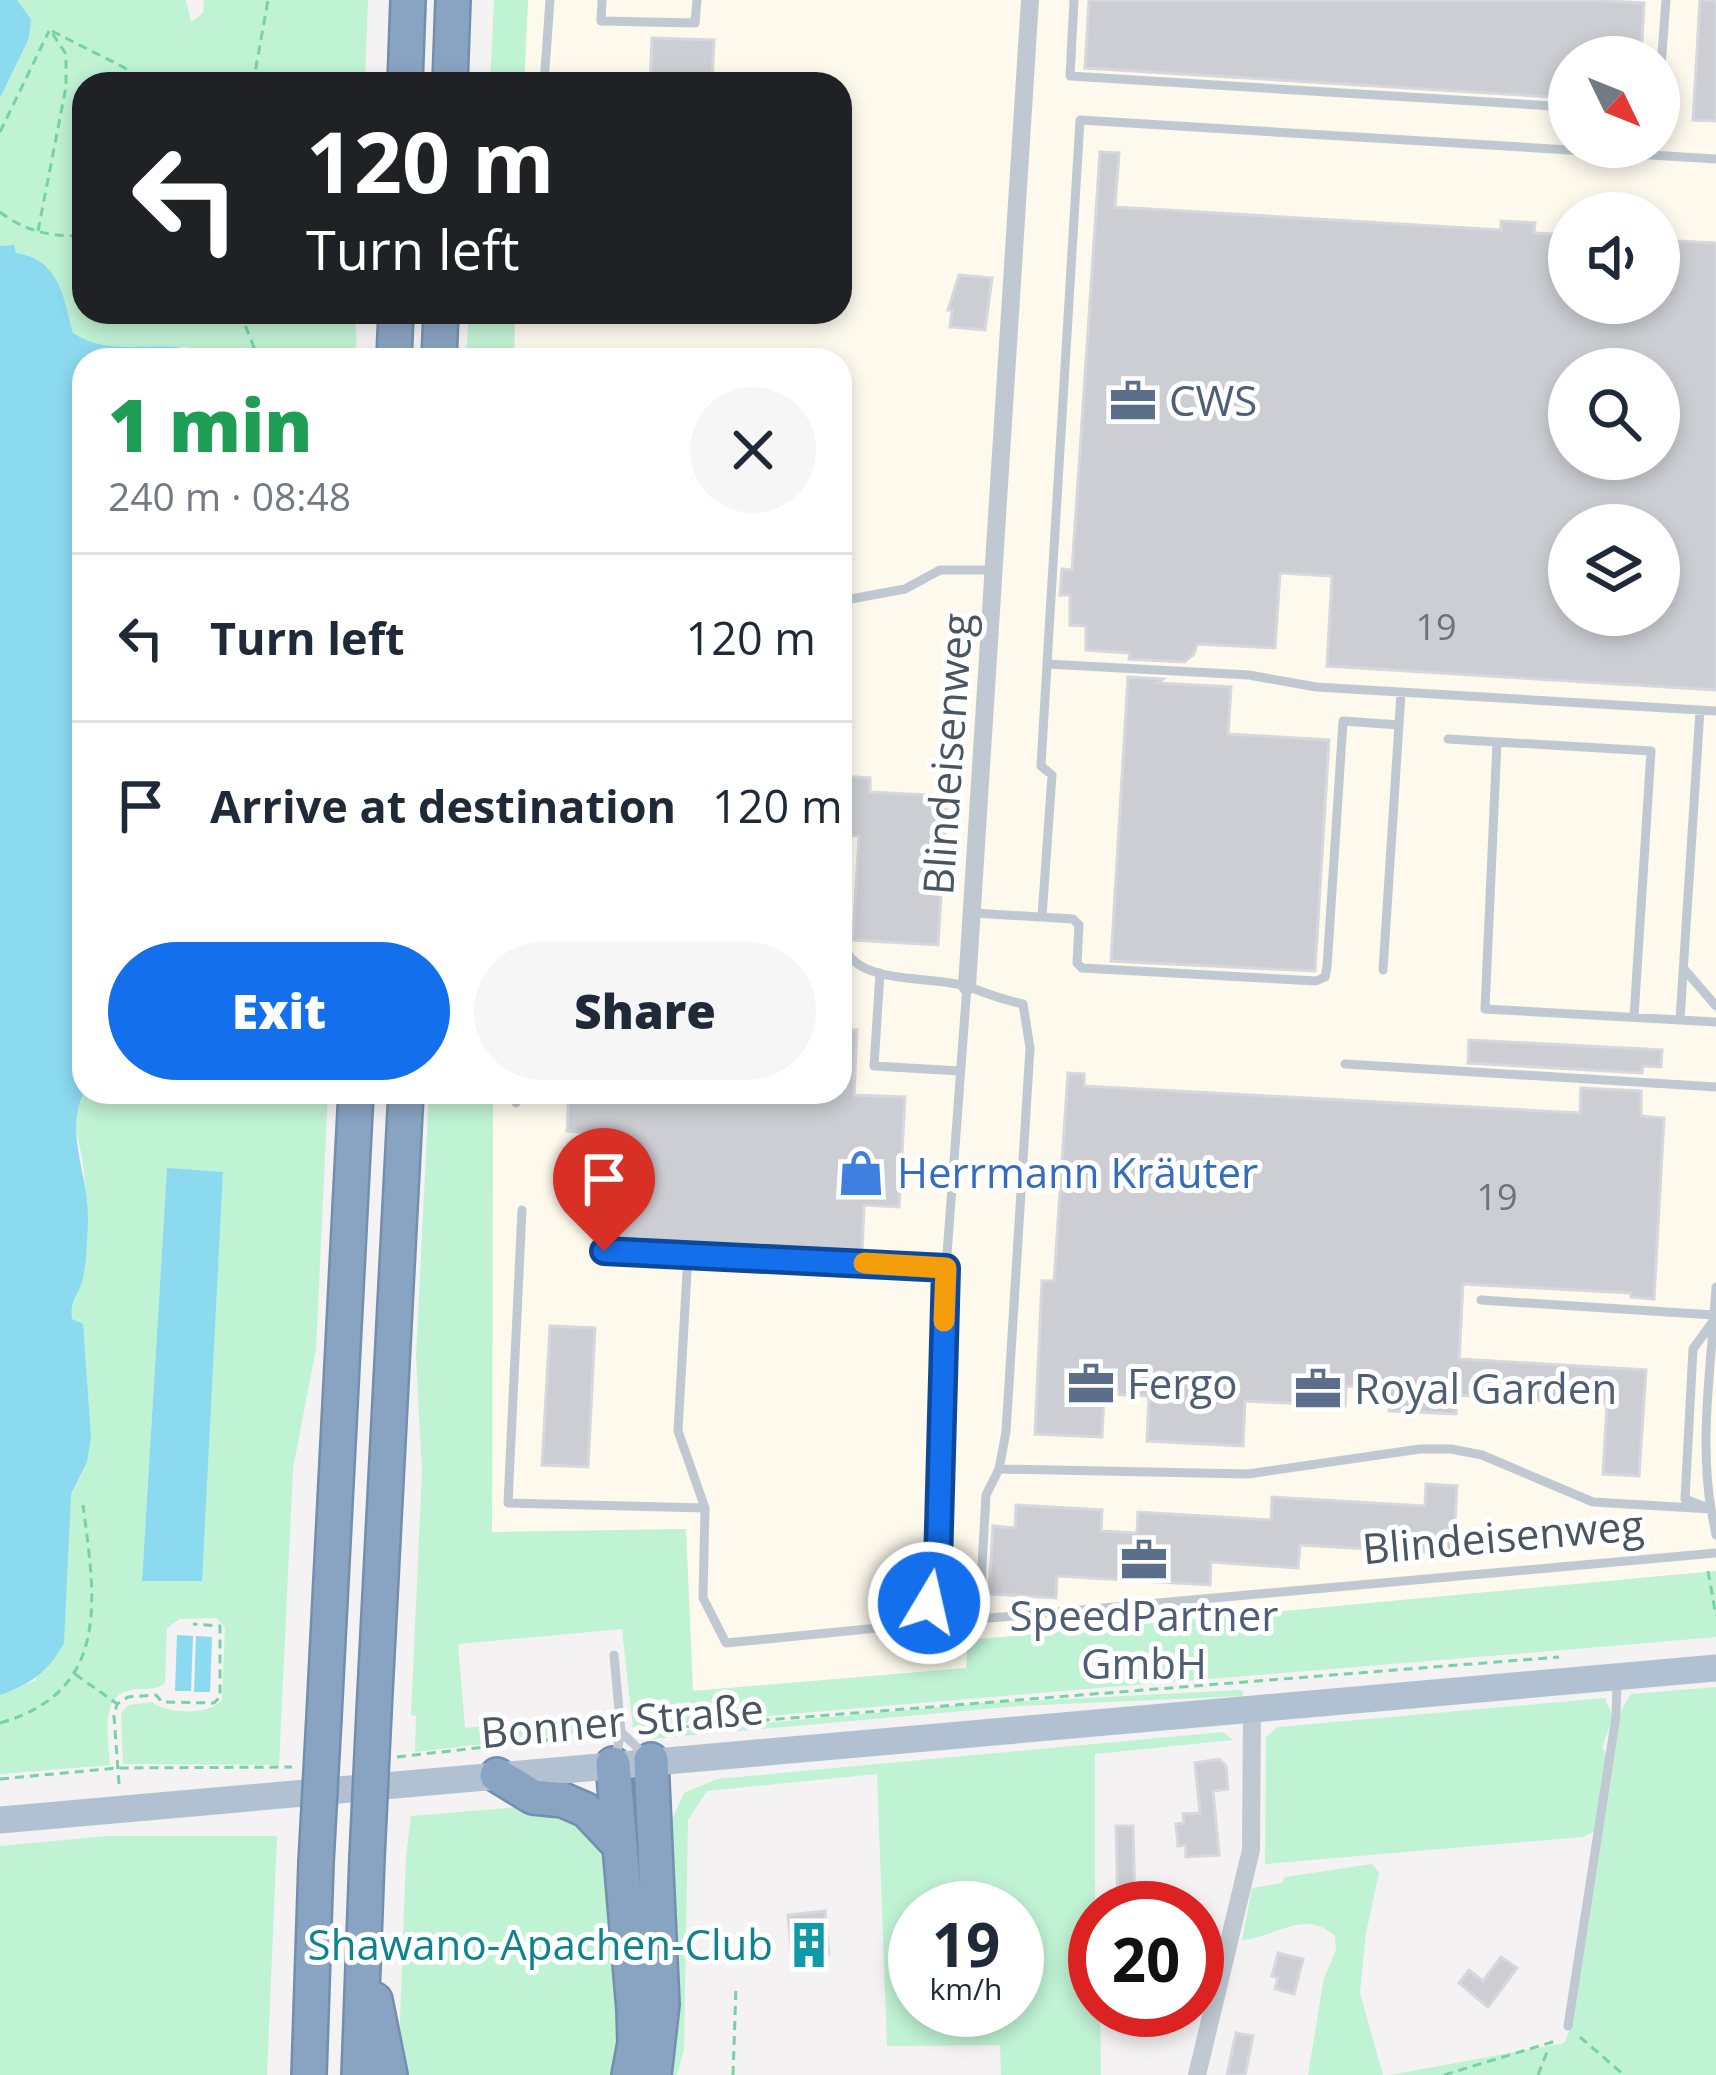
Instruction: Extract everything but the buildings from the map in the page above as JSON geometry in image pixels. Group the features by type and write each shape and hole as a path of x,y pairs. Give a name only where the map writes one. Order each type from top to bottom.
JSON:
{"highway":[{"path":"405,72 408,0"},
{"path":"450,72 453,0"},
{"path":"309,2075 355,1104"},
{"path":"358,2075 405,1104"},
{"path":"617,1748 634,2010 629,2075"},
{"path":"651,1760 662,2004 654,2075"},
{"path":"497,1774 533,1797 563,1799 586,1810 620,1846"},
{"path":"364,1946 390,2075"},
{"path":"290,2075 312,1975"}],"main road":[{"name":"Bonner Straße","path":"0,1820 497,1774 617,1748 651,1760 1716,1668"}],"street":[{"name":"Blindeisenweg","path":"967,986 1030,0"},
{"path":"1197,2075 1251,1850 1252,1709"}],"lane":[{"path":"545,72 550,0"},
{"path":"602,0 601,21 695,23 697,0"},
{"path":"1074,0 1070,76 1548,106"},
{"path":"1663,36 1666,0"},
{"path":"1042,917 1052,775 1041,766 1080,120 1716,159"},
{"path":"852,599 905,589 940,570 996,571"},
{"path":"1047,664 1249,675 1316,687 1716,711"},
{"path":"1383,970 1401,692"},
{"path":"1680,1020 1700,710"},
{"path":"973,913 1073,919 1079,925 1077,963 1082,968 1316,981 1324,976 1343,721 1399,725"},
{"path":"1448,739 1651,751 1634,1017"},
{"path":"1497,742 1485,1009 1716,1022"},
{"path":"688,1254 678,1431 705,1508 703,1598 726,1642 898,1626 929,1603 938,1564 946,1268 967,986 880,973 852,959"},
{"path":"1684,969 1716,1006"},
{"path":"880,973 874,1066 960,1071"},
{"name":"Blindeisenweg","path":"967,986 991,998 1023,1004 1030,1048 1006,1432 999,1469 986,1495 979,1619 1716,1553"},
{"path":"1346,1064 1716,1087"},
{"path":"522,1210 508,1503 705,1508"},
{"path":"604,1251 946,1268"},
{"path":"1716,1286 1705,1475 1716,1535"},
{"path":"1481,1300 1714,1317"},
{"path":"1711,1509 1684,1499 1693,1349 1714,1317"},
{"name":"Blindeisenweg","path":"999,1469 1248,1474 1420,1449 1451,1449 1482,1455 1592,1502 1711,1509"},
{"path":"614,1654 617,1748"},
{"path":"1568,2026 1616,1717 1617,1677"}],"path":[{"path":"255,72 268,0"},
{"path":"50,30 130,72"},
{"path":"0,132 50,30"},
{"path":"38,231 66,87 66,54 50,30"},
{"path":"0,212 18,226 72,236"},
{"path":"0,1723 30,1714 56,1695 74,1674 91,1640 90,1559 83,1505"},
{"path":"117,1704 128,1697 157,1696 162,1702 218,1700 222,1631 216,1624 193,1624"},
{"path":"398,1757 617,1748 1570,1656"},
{"path":"74,1674 117,1704 121,1809"},
{"path":"0,1779 117,1768 294,1767"},
{"path":"733,2075 736,1987"},
{"path":"1444,2075 1550,2045 1562,2038 1568,2026 1624,2075"},
{"path":"1538,2075 1550,2045"}],"shaded area":[{"path":"528,0 1716,0 1716,1571 969,1640 967,1668 693,1691 686,1529 492,1533 493,1104 852,1104 852,348 514,348 515,324 852,324 852,72 525,72"}],"green space":[{"path":"17,0 186,0 191,22 203,13 204,0 368,0 365,72 72,72 72,324 356,324 356,348 107,347 73,333 50,272 16,254 14,245 0,246 0,98 29,37 31,19"},
{"path":"494,0 528,0 525,72 491,72"},
{"path":"468,324 515,324 514,348 467,348"},
{"path":"79,1104 327,1104 316,1349 293,1468 279,1765 123,1764 121,1713 129,1705 152,1702 188,1712 222,1700 225,1627 216,1618 180,1619 167,1628 165,1683 127,1691 112,1703 110,1765 0,1774 0,1695 36,1680 66,1558 71,1494 87,1462 70,1302 84,1240 84,1173 76,1124","holes":["167,1169 223,1173 201,1581 142,1580"]},
{"path":"428,1104 493,1104 492,1532 686,1529 693,1691 966,1668 968,1640 1716,1571 1716,1637 633,1728 622,1629 458,1644 465,1728 612,1715 612,1729 415,1752 416,1716 411,1715 422,1471 416,1357"},
{"path":"1716,1687 1716,2075 1390,2075 1564,2043 1572,2025 1622,1709 1631,1694"},
{"path":"1242,1690 1243,1696 1018,1706 650,1739 646,1734 984,1703"},
{"path":"1605,1698 1613,1717 1602,1747 1608,1758 1595,1831 1583,1837 1265,1864 1266,1737 1278,1727"},
{"path":"1223,1732 1233,1740 1095,1754 1095,1881 1068,1881 1068,2037 1100,2037 1101,2075 1001,2075 1000,2045 887,2046 877,1774 707,1791 688,1820 684,2050 677,2075 664,2075 673,1906 672,1819 684,1793 717,1779"},
{"path":"544,1805 561,1809 606,1848 623,2013 614,2075 398,2075 411,1816"},
{"path":"107,1836 277,1836 267,2075 0,2075 0,1846"},
{"path":"1372,1864 1379,1873 1360,1993 1383,2075 1308,2075 1324,1978 1336,1950 1335,1936 1323,1928 1300,1924 1242,1940 1252,1888 1282,1883 1285,1877"}],"water":[{"path":"0,0 17,0 31,19 29,38 0,98"},
{"path":"14,245 16,253 31,257 51,272 73,333 108,346 182,348 72,348 72,1104 80,1104 77,1139 88,1220 84,1270 72,1319 83,1324 91,1437 87,1462 71,1494 64,1643 38,1676 0,1695 0,246"},
{"path":"167,1168 223,1172 202,1581 142,1581"},
{"path":"177,1635 193,1636 191,1691 175,1691"},
{"path":"196,1636 212,1637 210,1692 194,1692"}],"slow traffic":[{"path":"864,1263 946,1268 944,1321"}],"place":[{"name":"CWS","path":"1133,401"},
{"name":"Herrmann Kräuter","path":"861,1173"},
{"name":"Fergo","path":"1091,1384"},
{"name":"Royal Garden","path":"1318,1389"},
{"name":"SpeedPartner GmbH","path":"1144,1560"},
{"name":"Shawano-Apachen-Club","path":"809,1945"}],"route":[{"path":"604,1251 946,1268 938,1564 929,1603"}]}
